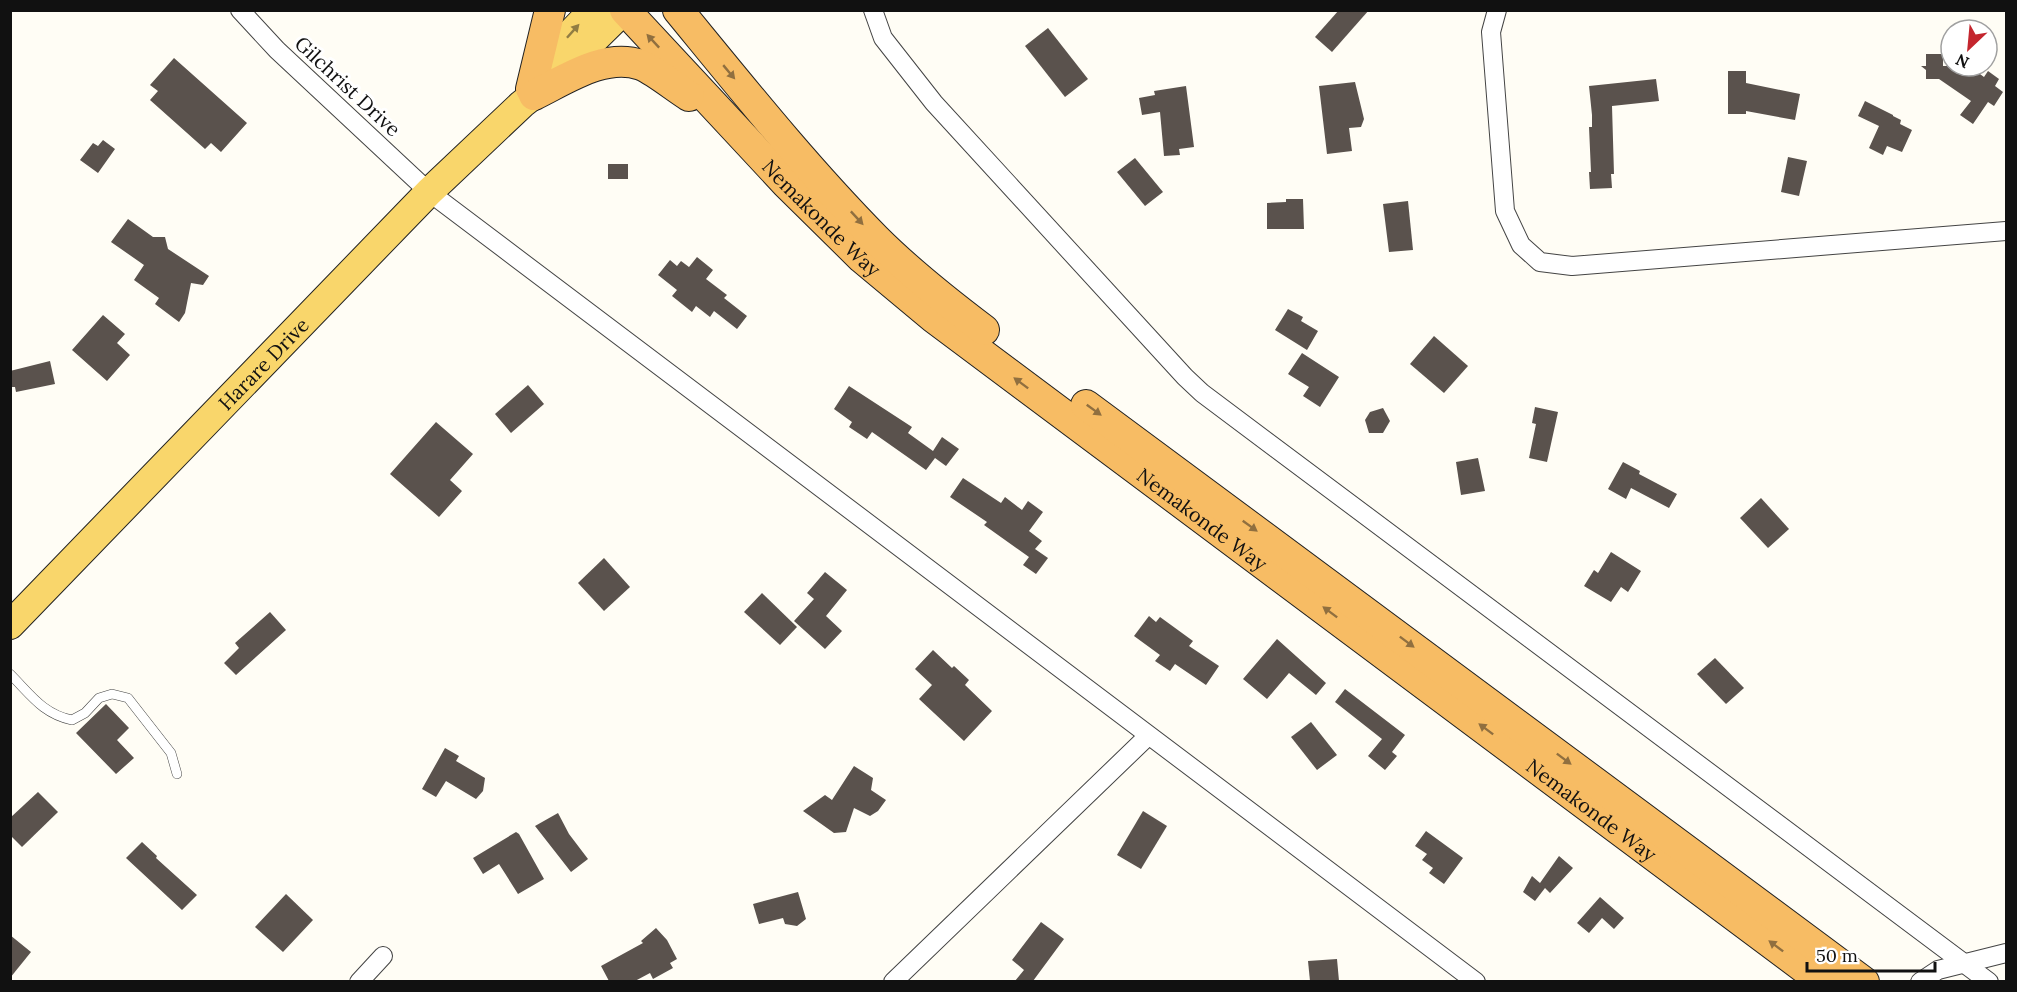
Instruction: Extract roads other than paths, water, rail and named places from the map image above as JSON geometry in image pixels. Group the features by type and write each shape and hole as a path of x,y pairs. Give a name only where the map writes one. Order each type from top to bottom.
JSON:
{"highway":[{"path":"529,96 550,10"},
{"name":"Nemakonde Way","path":"624,10 786,183 862,258 934,318 1823,981"},
{"name":"Nemakonde Way","path":"678,10 787,142 876,240 962,313 1864,981"},
{"path":"701,10 709,48"},
{"path":"529,96 587,69 606,64 642,65 732,124"}],"main road":[{"name":"Harare Drive","path":"529,96 556,51 593,10"},
{"name":"Harare Drive","path":"10,625 429,192 529,96 554,79 624,10"}],"street":[{"name":"Gilchrist Drive","path":"240,10 276,50 429,192 1476,981"},
{"path":"873,10 883,38 934,103 1177,369 1202,393 1989,981"},
{"path":"1497,10 1491,32 1505,211 1521,245 1540,262 1572,266 2007,231"},
{"path":"893,981 1148,736"},
{"path":"1920,981 1938,970 2007,953"},
{"path":"359,981 383,956"}],"lane":[{"path":"10,674 56,717 72,720 85,713 99,698 112,694 128,698 171,753 177,774"}]}
